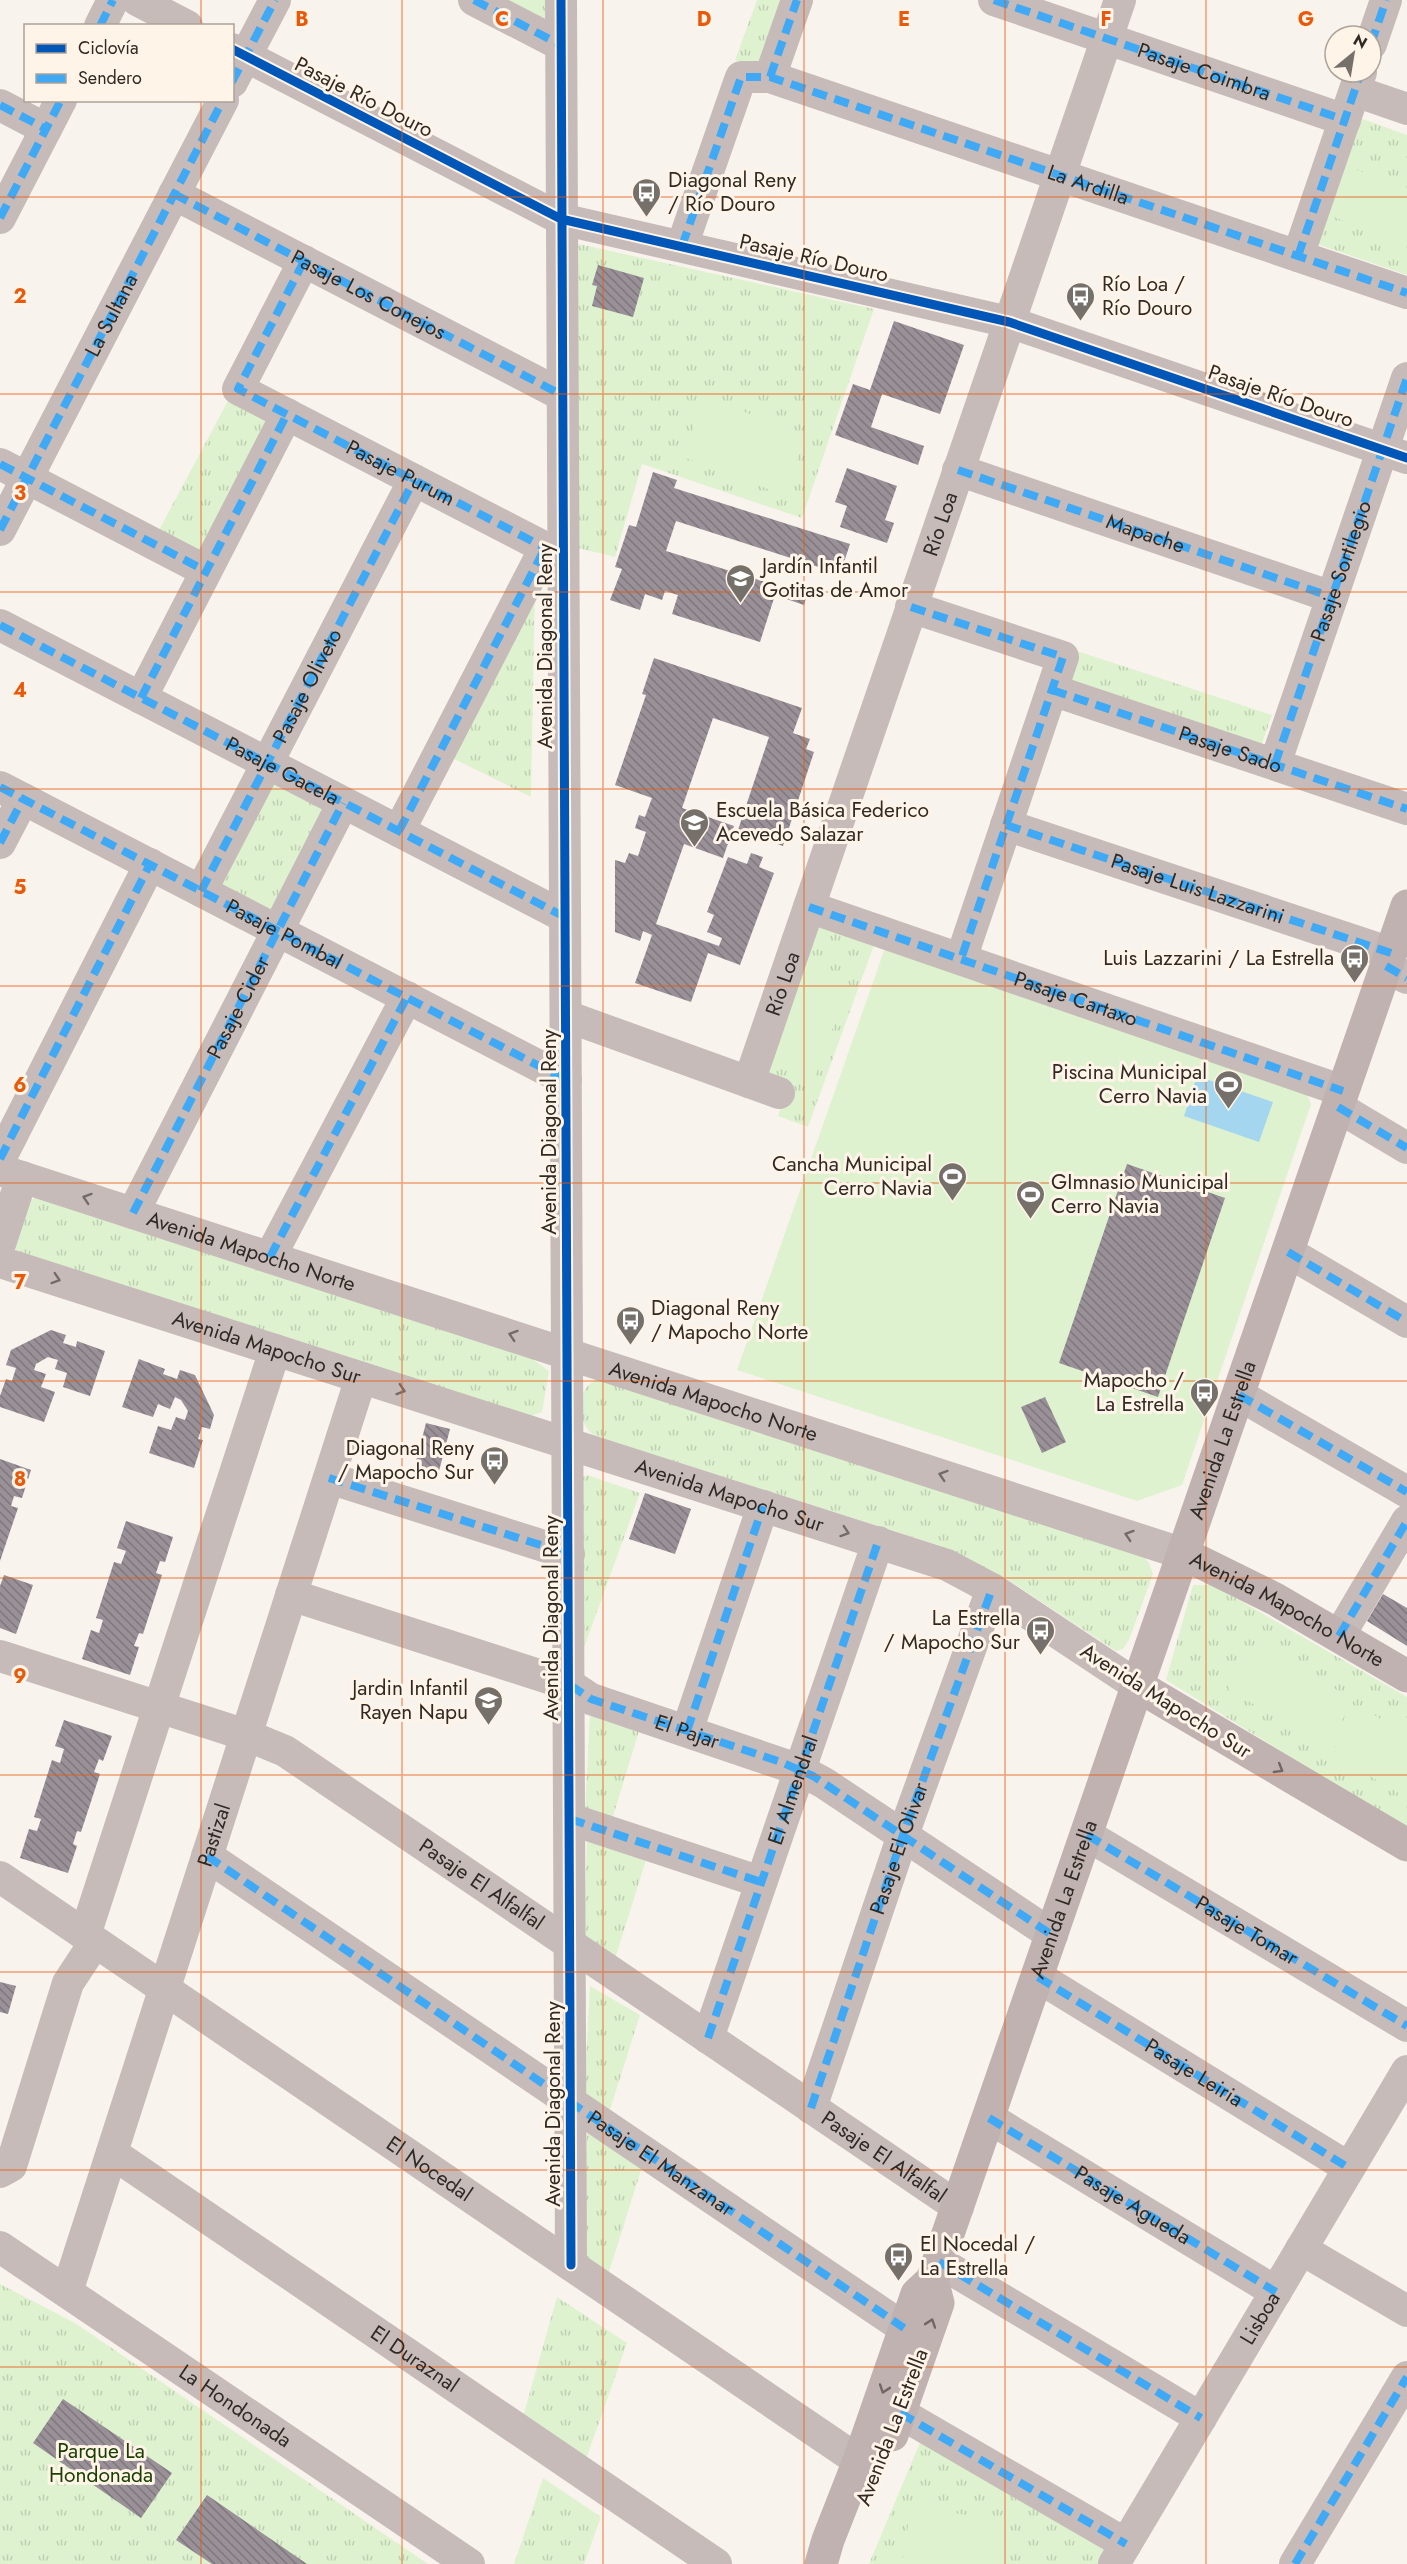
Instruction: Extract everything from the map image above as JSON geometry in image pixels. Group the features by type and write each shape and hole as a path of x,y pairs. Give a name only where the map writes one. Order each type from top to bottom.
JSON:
{"main road":[{"name":"Avenida La Estrella","path":"822,2564 828,2540 859,2461 917,2294 936,2271 1341,1099 1395,966 1407,906"},
{"name":"Avenida Mapocho Norte","path":"1184,1554 1275,1599 1407,1676"},
{"name":"Avenida Mapocho Sur","path":"1138,1686 1407,1845"},
{"name":"Avenida La Estrella","path":"822,2564 835,2555 856,2523 900,2413 938,2303 936,2271"}],"street":[{"path":"101,24 113,0"},
{"path":"137,0 182,24"},
{"path":"237,63 275,0"},
{"path":"474,0 561,45"},
{"name":"Avenida Diagonal Reny","path":"561,0 562,395 554,553 566,1016 571,2265"},
{"path":"682,246 741,77 770,77 796,0"},
{"name":"Pasaje Coimbra","path":"994,0 1106,38 1354,94 1407,109"},
{"name":"Río Loa","path":"749,1082 1119,0"},
{"path":"1378,24 1386,0"},
{"name":"Pasaje Río Douro","path":"237,63 561,219 1009,322 1395,454"},
{"name":"La Ardilla","path":"770,77 1407,292"},
{"path":"1298,256 1354,94"},
{"path":"0,218 60,102"},
{"name":"La Sultana","path":"0,530 13,471 174,194 222,102"},
{"path":"0,105 46,129"},
{"name":"Pasaje Los Conejos","path":"174,194 562,395"},
{"name":"Pasaje Purum","path":"304,261 238,389 554,553"},
{"name":"Pasaje Sortilegio","path":"1275,764 1332,597 1395,454 1407,378"},
{"path":"141,698 287,414"},
{"name":"Mapache","path":"958,470 1332,597"},
{"path":"13,471 206,571"},
{"name":"Pasaje Oliveto","path":"201,891 414,480"},
{"path":"399,831 554,553"},
{"path":"911,607 1063,657 961,959"},
{"name":"Pasaje Gacela","path":"0,626 565,917"},
{"name":"Pasaje Sado","path":"1052,690 1407,809"},
{"path":"0,843 11,793"},
{"name":"Pasaje Pombal","path":"11,793 566,1080"},
{"name":"Pasaje Cider","path":"133,1213 343,802"},
{"name":"Pasaje Luis Lazzarini","path":"1006,825 1395,966"},
{"path":"0,1244 7,1169 150,864"},
{"name":"Pasaje Cartaxo","path":"809,907 961,959 1341,1099 1407,1148"},
{"path":"270,1257 407,997"},
{"path":"566,1016 779,1093"},
{"name":"Avenida Mapocho Norte","path":"7,1169 133,1213 1184,1554"},
{"path":"1288,1252 1407,1322"},
{"name":"Avenida Mapocho Sur","path":"0,1262 946,1565 992,1589 1138,1686"},
{"path":"0,2172 10,2166 68,1983 90,1938 158,1708 275,1350"},
{"name":"Pastizal","path":"67,2292 361,1378"},
{"path":"1239,1395 1407,1492"},
{"path":"329,1478 569,1554"},
{"path":"687,1731 763,1506"},
{"path":"1340,1636 1407,1521"},
{"name":"El Almendral","path":"708,2038 878,1542"},
{"name":"Pasaje El Olivar","path":"812,2108 903,1836 992,1589"},
{"name":"El Pajar","path":"291,1594 570,1685 591,1699 800,1770 824,1783 1052,1935"},
{"name":"Pasaje El Alfalfal","path":"0,1656 246,1736 285,1751 958,2207"},
{"path":"570,1819 761,1882"},
{"name":"Pasaje Tomar","path":"1086,1835 1407,2026"},
{"name":"Pasaje El Manzanar","path":"207,1856 904,2328"},
{"name":"El Nocedal","path":"0,1877 859,2461"},
{"name":"Pasaje Leiria","path":"1038,1977 1349,2168"},
{"name":"Lisboa","path":"1120,2554 1407,2071"},
{"name":"Pasaje Agueda","path":"988,2118 1276,2292"},
{"name":"El Duraznal","path":"112,2153 716,2564"},
{"name":"La Hondonada","path":"0,2247 469,2564"},
{"path":"1301,2249 1407,2311"},
{"path":"936,2271 1201,2418"},
{"path":"1295,2564 1407,2377"},
{"path":"900,2413 1120,2554"}],"green space":[{"path":"493,0 552,0 548,22"},
{"path":"757,0 781,0 757,68 735,60"},
{"path":"1357,117 1407,135 1407,275 1308,241"},
{"path":"1344,165 1407,189 1407,245 1326,214"},
{"path":"574,243 874,309 802,518 642,464 615,557 574,547"},
{"path":"230,397 274,419 205,555 159,530"},
{"path":"705,397 806,435 784,495 683,457"},
{"path":"535,582 531,797 446,755"},
{"path":"1071,649 1272,715 1259,752 1063,684"},
{"path":"268,776 334,810 275,919 212,885"},
{"path":"811,922 874,945 808,1127 778,1116 790,1082 757,1070"},
{"name":"GImnasio Municipal Cerro Navia","path":"886,945 1304,1088 1311,1104 1182,1485 1137,1501 737,1370"},
{"path":"801,971 847,988 815,1077 768,1060"},
{"path":"36,1198 531,1358 549,1371 542,1412 528,1417 20,1254 9,1242 22,1201"},
{"path":"601,1378 1142,1554 1153,1574 1129,1640 1123,1649 1116,1651 1007,1579 938,1545 595,1436 583,1422 580,1404 586,1388"},
{"path":"587,1475 640,1493 580,1659 579,1479"},
{"path":"1193,1585 1213,1585 1407,1697 1407,1829 1166,1680"},
{"path":"1256,1642 1354,1700 1326,1747 1228,1689"},
{"path":"1359,1706 1407,1735 1407,1798 1331,1753"},
{"path":"590,1713 639,1731 611,1823 585,1814"},
{"path":"587,1838 647,1857 614,1962 584,1939"},
{"path":"590,1986 640,2015 608,2116 584,2098"},
{"path":"587,2133 642,2167 608,2275 581,2257"},
{"name":"Parque La Hondonada","path":"0,2284 75,2323 428,2564 0,2564"},
{"path":"557,2297 627,2343 584,2465 522,2420"},
{"path":"921,2440 1109,2547 1101,2564 869,2564"},
{"path":"543,2478 601,2517 584,2564 514,2564"},
{"path":"911,2506 1009,2522 1002,2564 902,2564"}],"water":[{"name":"Piscina Municipal Cerro Navia","path":"1197,1076 1273,1102 1259,1142 1184,1116"}],"building":[{"path":"598,265 644,278 633,317 592,306 597,286 592,285"},
{"path":"894,321 964,345 940,414 882,394 871,427 924,446 918,465 835,435 853,384 870,390"},
{"path":"847,468 897,486 885,520 894,523 887,543 840,527 847,506 835,502"},
{"path":"653,472 677,480 674,488 850,544 840,574 676,521 666,551 807,595 804,605 775,595 760,642 672,614 678,595 665,591 662,600 645,594 640,610 610,600 622,569 615,567 629,525 636,527"},
{"path":"654,658 802,708 793,733 810,739 806,749 814,752 783,846 738,830 769,737 713,718 682,808 734,826 723,858 684,844 656,924 719,946 722,938 707,932 714,915 707,912 728,857 747,864 751,853 763,857 759,867 774,873 740,965 708,953 691,1002 635,983 652,935 643,931 640,941 615,932 615,860 625,863 629,853 638,856 646,832 635,828 639,815 645,817 652,798 615,785 646,695 642,694"},
{"path":"1127,1164 1225,1198 1158,1397 1059,1363"},
{"path":"51,1330 66,1335 63,1343 76,1347 77,1341 105,1351 90,1396 63,1387 67,1373 55,1369 58,1360 48,1357 36,1364 34,1370 46,1374 41,1387 55,1392 44,1422 0,1407 0,1396 6,1379 12,1381 16,1368 6,1365 11,1350"},
{"path":"139,1359 165,1369 163,1374 177,1379 180,1370 195,1375 214,1415 210,1429 202,1427 198,1439 203,1440 194,1468 149,1453 158,1426 171,1430 176,1417 185,1420 188,1411 181,1400 175,1397 170,1409 158,1404 153,1417 122,1407"},
{"path":"1045,1397 1066,1442 1042,1453 1021,1407"},
{"path":"426,1423 450,1429 439,1471 415,1465"},
{"path":"0,1459 31,1470 22,1498 14,1496 11,1506 18,1508 0,1561"},
{"path":"645,1493 691,1509 675,1554 629,1539"},
{"path":"126,1521 173,1537 165,1562 160,1561 156,1573 162,1575 143,1634 139,1633 134,1646 139,1647 130,1675 82,1659 91,1630 99,1633 103,1620 96,1618 114,1562 121,1564 126,1551 117,1548"},
{"path":"4,1575 33,1585 16,1634 0,1628 0,1586"},
{"path":"1383,1594 1407,1608 1407,1646 1367,1621"},
{"path":"64,1720 112,1736 103,1761 99,1759 94,1772 100,1774 81,1832 77,1831 73,1844 77,1846 68,1873 20,1858 29,1829 37,1831 41,1819 34,1817 52,1760 60,1763 64,1749 55,1746"},
{"path":"0,1982 16,1986 8,2014 0,2012"},
{"path":"63,2399 172,2473 141,2518 33,2443"},
{"path":"207,2495 307,2564 212,2564 176,2540"}],"marked path":[{"path":"101,24 113,0"},
{"path":"234,78 275,0"},
{"path":"474,0 561,45"},
{"path":"770,77 797,0"},
{"path":"994,0 1345,120"},
{"path":"1378,24 1386,0"},
{"path":"682,246 741,77 770,77 1407,293"},
{"path":"1298,256 1357,84"},
{"path":"0,218 60,102"},
{"path":"0,530 222,102"},
{"path":"0,105 46,129"},
{"path":"174,194 562,395"},
{"path":"304,261 238,389 563,557"},
{"path":"1275,764 1407,378"},
{"path":"141,698 287,414"},
{"path":"0,464 206,571"},
{"path":"958,470 1332,597"},
{"path":"201,891 414,480"},
{"path":"399,831 545,548"},
{"path":"911,607 1063,657 961,959"},
{"path":"0,625 565,917"},
{"path":"1052,690 1407,809"},
{"path":"0,787 566,1080"},
{"path":"0,843 23,799"},
{"path":"133,1213 343,803"},
{"path":"1006,825 1391,953"},
{"path":"0,1159 150,864"},
{"path":"809,907 1343,1091"},
{"path":"1386,966 1407,978"},
{"path":"270,1257 407,997"},
{"path":"1338,1107 1407,1148"},
{"path":"1288,1252 1407,1322"},
{"path":"1239,1395 1407,1492"},
{"path":"329,1478 569,1554"},
{"path":"687,1731 763,1506"},
{"path":"1339,1636 1407,1521"},
{"path":"708,2038 878,1542"},
{"path":"811,2108 903,1835 992,1589"},
{"path":"570,1685 591,1699 781,1762 813,1776 1052,1935"},
{"path":"570,1819 761,1882"},
{"path":"1087,1835 1407,2026"},
{"path":"207,1856 904,2328"},
{"path":"1038,1977 1349,2168"},
{"path":"989,2118 1276,2292"},
{"path":"939,2262 1201,2418"},
{"path":"1295,2564 1407,2377"},
{"path":"900,2413 1126,2544"}],"cycle path":[{"path":"561,0 571,2265"},
{"path":"234,50 561,219 1009,322 1407,458"}],"place":[{"name":"Diagonal Reny / Río Douro","path":"647,218"},
{"name":"Río Loa / Río Douro","path":"1081,322"},
{"name":"Jardín Infantil Gotitas de Amor","path":"741,604"},
{"name":"Escuela Básica Federico Acevedo Salazar","path":"695,848"},
{"name":"Luis Lazzarini / La Estrella","path":"1355,984"},
{"name":"Piscina Municipal Cerro Navia","path":"1228,1110"},
{"name":"Cancha Municipal Cerro Navia","path":"953,1202"},
{"name":"GImnasio Municipal Cerro Navia","path":"1030,1220"},
{"name":"Diagonal Reny / Mapocho Norte","path":"630,1346"},
{"name":"Mapocho / La Estrella","path":"1205,1418"},
{"name":"Diagonal Reny / Mapocho Sur","path":"495,1486"},
{"name":"La Estrella / Mapocho Sur","path":"1041,1656"},
{"name":"Jardin Infantil Rayen Napu","path":"489,1726"},
{"name":"El Nocedal / La Estrella","path":"899,2282"}]}
